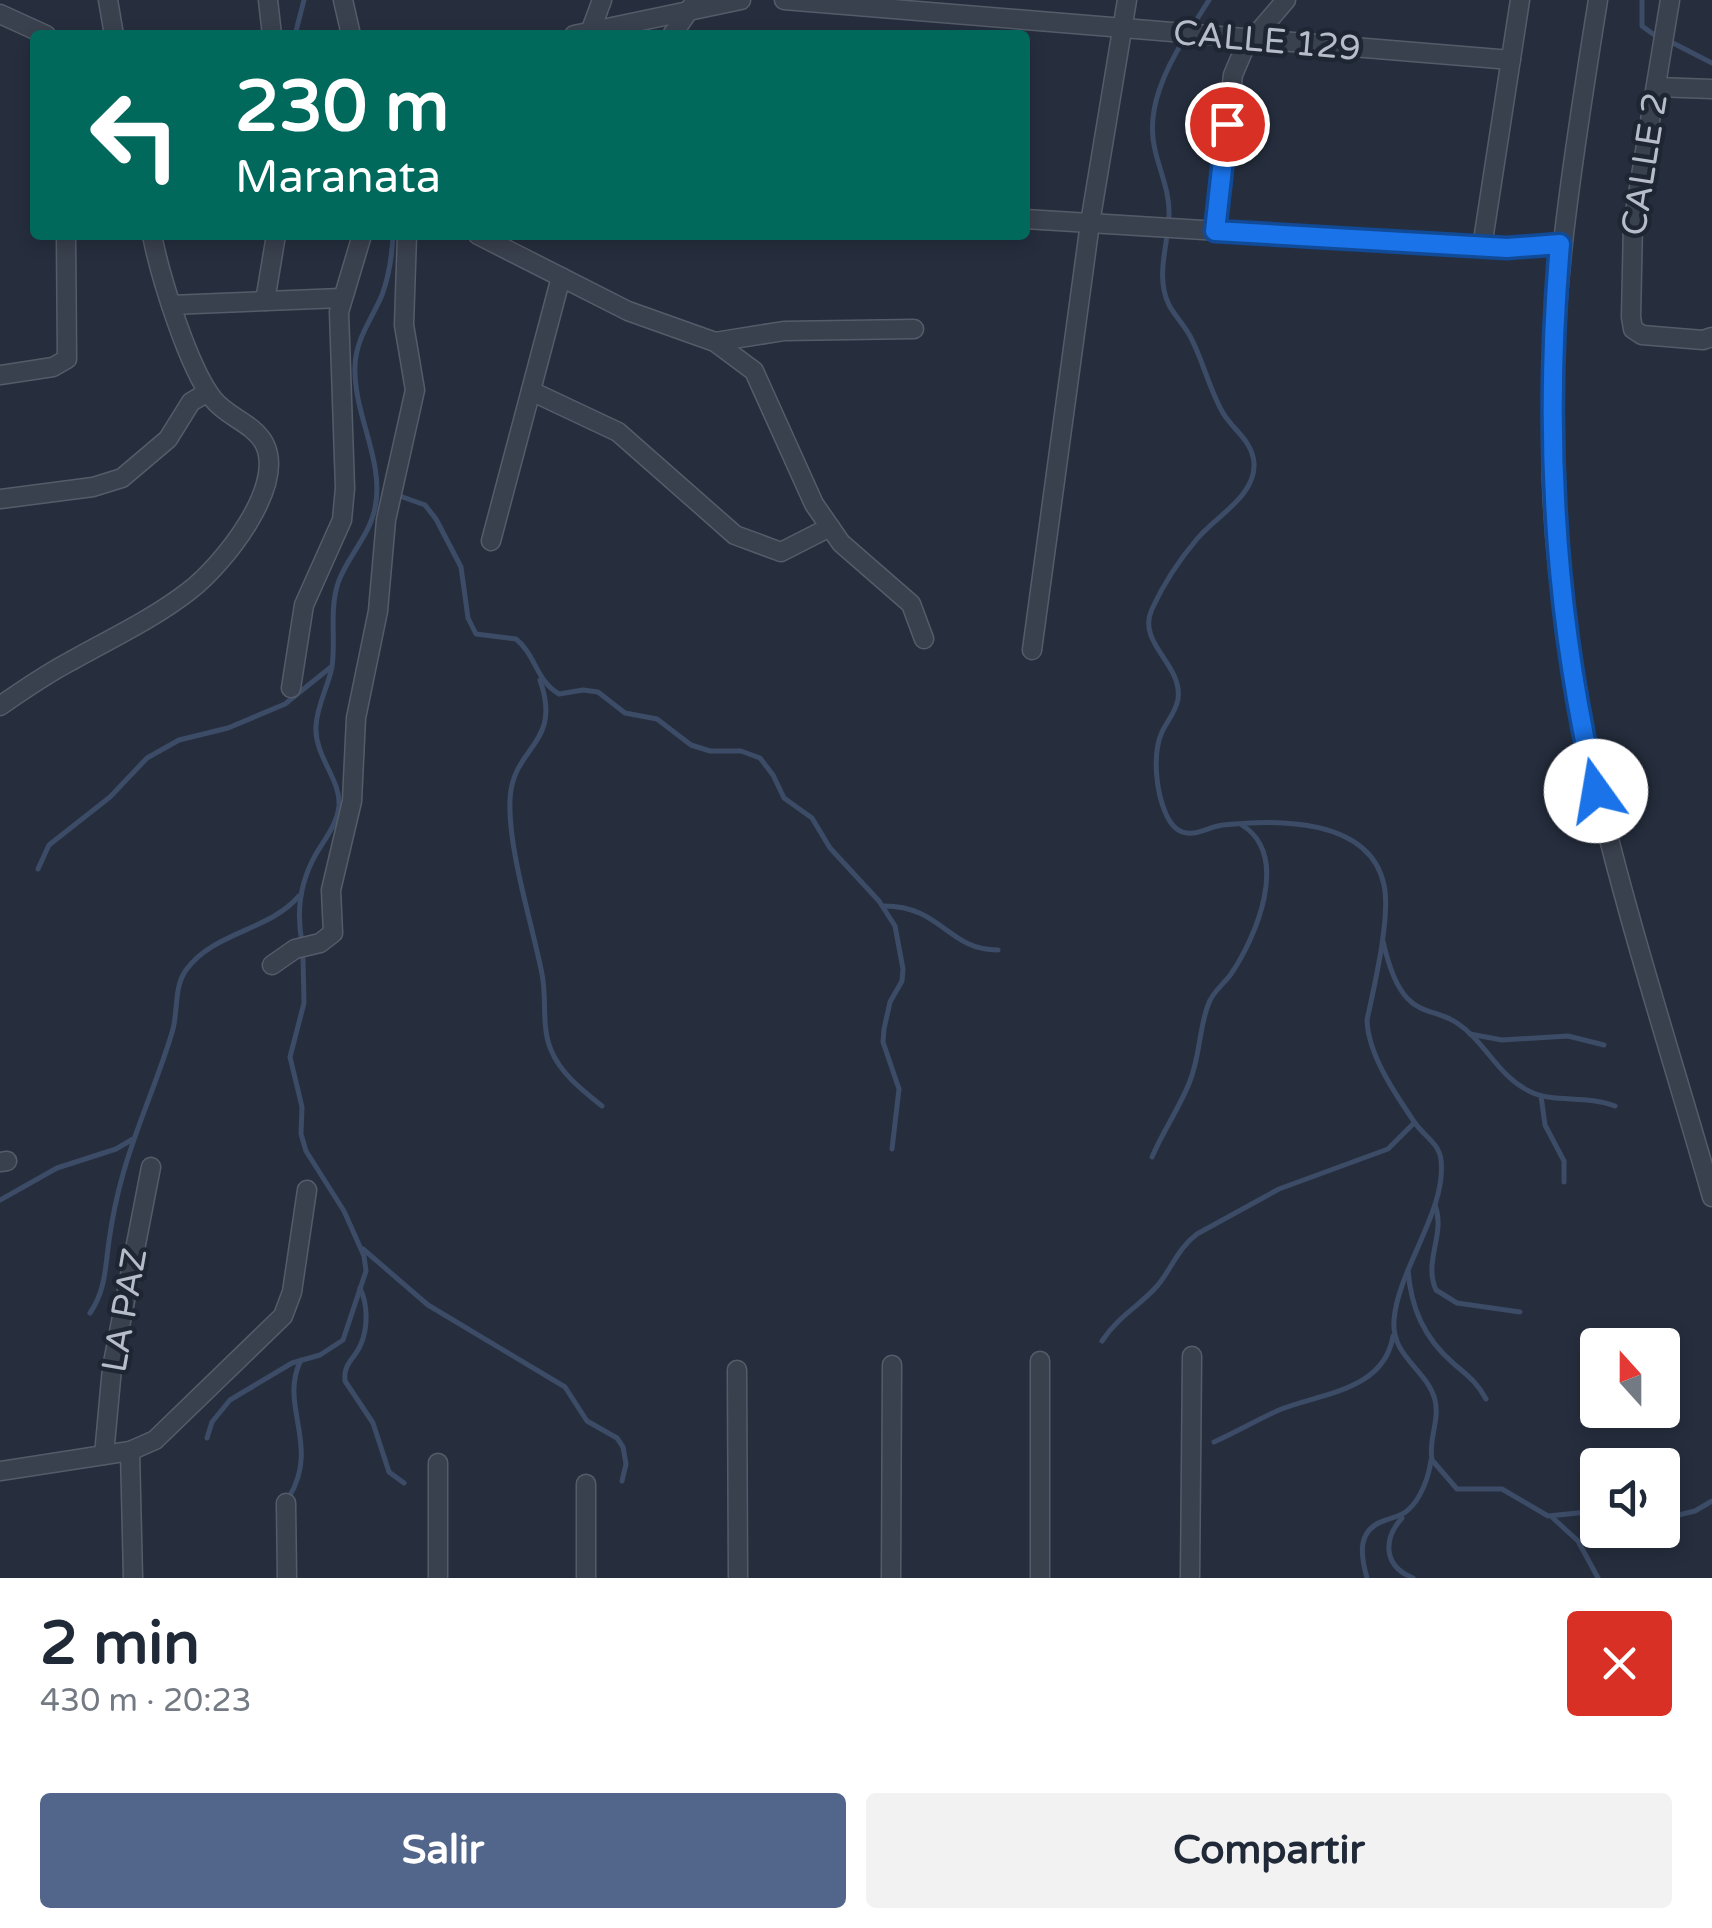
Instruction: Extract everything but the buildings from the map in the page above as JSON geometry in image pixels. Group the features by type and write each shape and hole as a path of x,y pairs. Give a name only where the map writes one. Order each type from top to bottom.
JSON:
{"street":[{"path":"108,0 113,30"},
{"path":"268,0 271,30"},
{"path":"343,0 350,30"},
{"path":"586,30 602,0"},
{"path":"599,30 692,5 741,0"},
{"name":"CALLE 129","path":"784,0 1511,60"},
{"path":"1032,650 1090,223 1127,0"},
{"path":"1215,231 1230,88 1238,62 1253,38 1286,0"},
{"path":"1482,247 1520,0"},
{"path":"1598,0 1560,244 1552,354 1558,560 1566,638 1596,791 1712,1197"},
{"name":"CALLE 2","path":"1670,0 1632,239 1630,317 1642,335 1712,338"},
{"path":"675,30 692,5"},
{"path":"0,14 35,30"},
{"path":"1656,86 1712,89"},
{"path":"1030,220 1482,247 1560,244"},
{"path":"0,376 63,363 68,353 66,240"},
{"path":"0,706 186,594 219,562 250,518 267,484 268,451 259,435 224,411 208,392 172,305 153,240"},
{"path":"264,302 275,240"},
{"path":"291,688 304,605 338,536 344,504 338,327 341,298 360,240"},
{"path":"272,965 295,949 320,943 333,933 331,890 352,801 356,718 378,611 386,520 415,390 404,325 408,240"},
{"path":"488,240 628,312 714,342 754,371 814,504 842,543 911,604 924,639"},
{"path":"490,541 560,277"},
{"path":"172,305 341,298"},
{"path":"714,342 784,331 914,329"},
{"path":"530,390 618,432 735,535 782,552 830,527"},
{"path":"0,500 103,485 122,478 168,439 191,402 208,392"},
{"name":"LA PAZ","path":"104,1455 112,1368 151,1167"},
{"path":"0,1471 130,1451 155,1440 283,1316 292,1292 307,1190"},
{"path":"1190,1578 1192,1356"},
{"path":"1040,1361 1040,1578"},
{"path":"891,1578 892,1365"},
{"path":"738,1370 738,1578"},
{"path":"130,1451 133,1578"},
{"path":"438,1463 438,1578"},
{"path":"586,1484 586,1578"},
{"path":"286,1503 287,1578"}],"waterway":[{"path":"296,30 304,0"},
{"path":"1192,27 1209,0"},
{"path":"1642,0 1642,26 1653,34"},
{"path":"1186,36 1165,76 1153,120 1155,150 1169,207 1163,283 1169,305 1190,336 1218,404 1246,442 1254,463 1249,486 1184,555 1152,609 1150,632 1178,686 1177,704 1157,751 1156,773 1163,805 1172,824 1183,832 1269,822 1319,828 1361,847 1375,863 1386,899 1381,952 1367,1020 1372,1047 1392,1087 1434,1144 1441,1160 1437,1199 1404,1281 1394,1320 1398,1344 1435,1400 1432,1460 1457,1489 1502,1489 1548,1516 1580,1513"},
{"path":"1673,43 1712,63"},
{"path":"302,942 299,919 303,886 339,806 336,786 316,737 318,711 332,667 335,594 372,518 377,490 356,384 356,356 384,288 393,240"},
{"path":"397,495 425,505 436,519 461,567 468,618 476,634 516,639 545,682 559,694 598,692 625,713 657,719 691,745 710,751 741,751 760,758 784,798 812,818 830,848 879,901 895,926 903,969 902,981 890,1002 883,1042 899,1089 892,1149"},
{"path":"38,869 49,845 110,797 147,758 179,740 228,728 285,704 331,667"},
{"path":"540,680 545,719 513,782 513,841 542,974 548,1041 566,1074 602,1106"},
{"path":"1152,1157 1190,1081 1210,1000 1241,958 1264,897 1264,856 1257,839 1242,825"},
{"path":"90,1313 102,1287 123,1174 173,1029 182,977 197,957 211,947 272,917 299,896"},
{"path":"884,906 919,913 967,943 998,950"},
{"path":"1383,941 1395,979 1408,999 1467,1031 1519,1085 1540,1095 1615,1106"},
{"path":"207,1438 212,1422 230,1400 292,1363 320,1355 343,1340 366,1271 364,1256 344,1211 306,1151 301,1134 302,1107 290,1057 304,1003 303,958"},
{"path":"1470,1034 1502,1040 1568,1036 1604,1045"},
{"path":"1541,1096 1545,1125 1564,1161 1564,1182"},
{"path":"1102,1341 1158,1285 1197,1234 1279,1189 1388,1149 1414,1123"},
{"path":"0,1200 57,1168 116,1149 133,1139"},
{"path":"1435,1205 1438,1226 1432,1269 1436,1290 1457,1303 1520,1312"},
{"path":"363,1249 428,1305 565,1387 587,1421 617,1438 623,1447 626,1464 622,1481"},
{"path":"1408,1270 1412,1297 1427,1333 1486,1399"},
{"path":"360,1288 366,1309 365,1330 346,1370 345,1381 373,1423 389,1472 404,1483"},
{"path":"1214,1442 1279,1410 1364,1379 1387,1354 1393,1336"},
{"path":"289,1497 301,1460 294,1393 301,1360"},
{"path":"1367,1578 1362,1551 1365,1536 1377,1524 1403,1514 1413,1505 1424,1487 1431,1460"},
{"path":"1680,1515 1712,1501"},
{"path":"1402,1518 1391,1535 1389,1551 1396,1567 1413,1578"},
{"path":"1553,1518 1578,1541 1598,1578"}],"route":[{"path":"1227,124 1215,231 1507,248 1560,244 1552,370 1555,522 1566,638 1596,791"}]}
